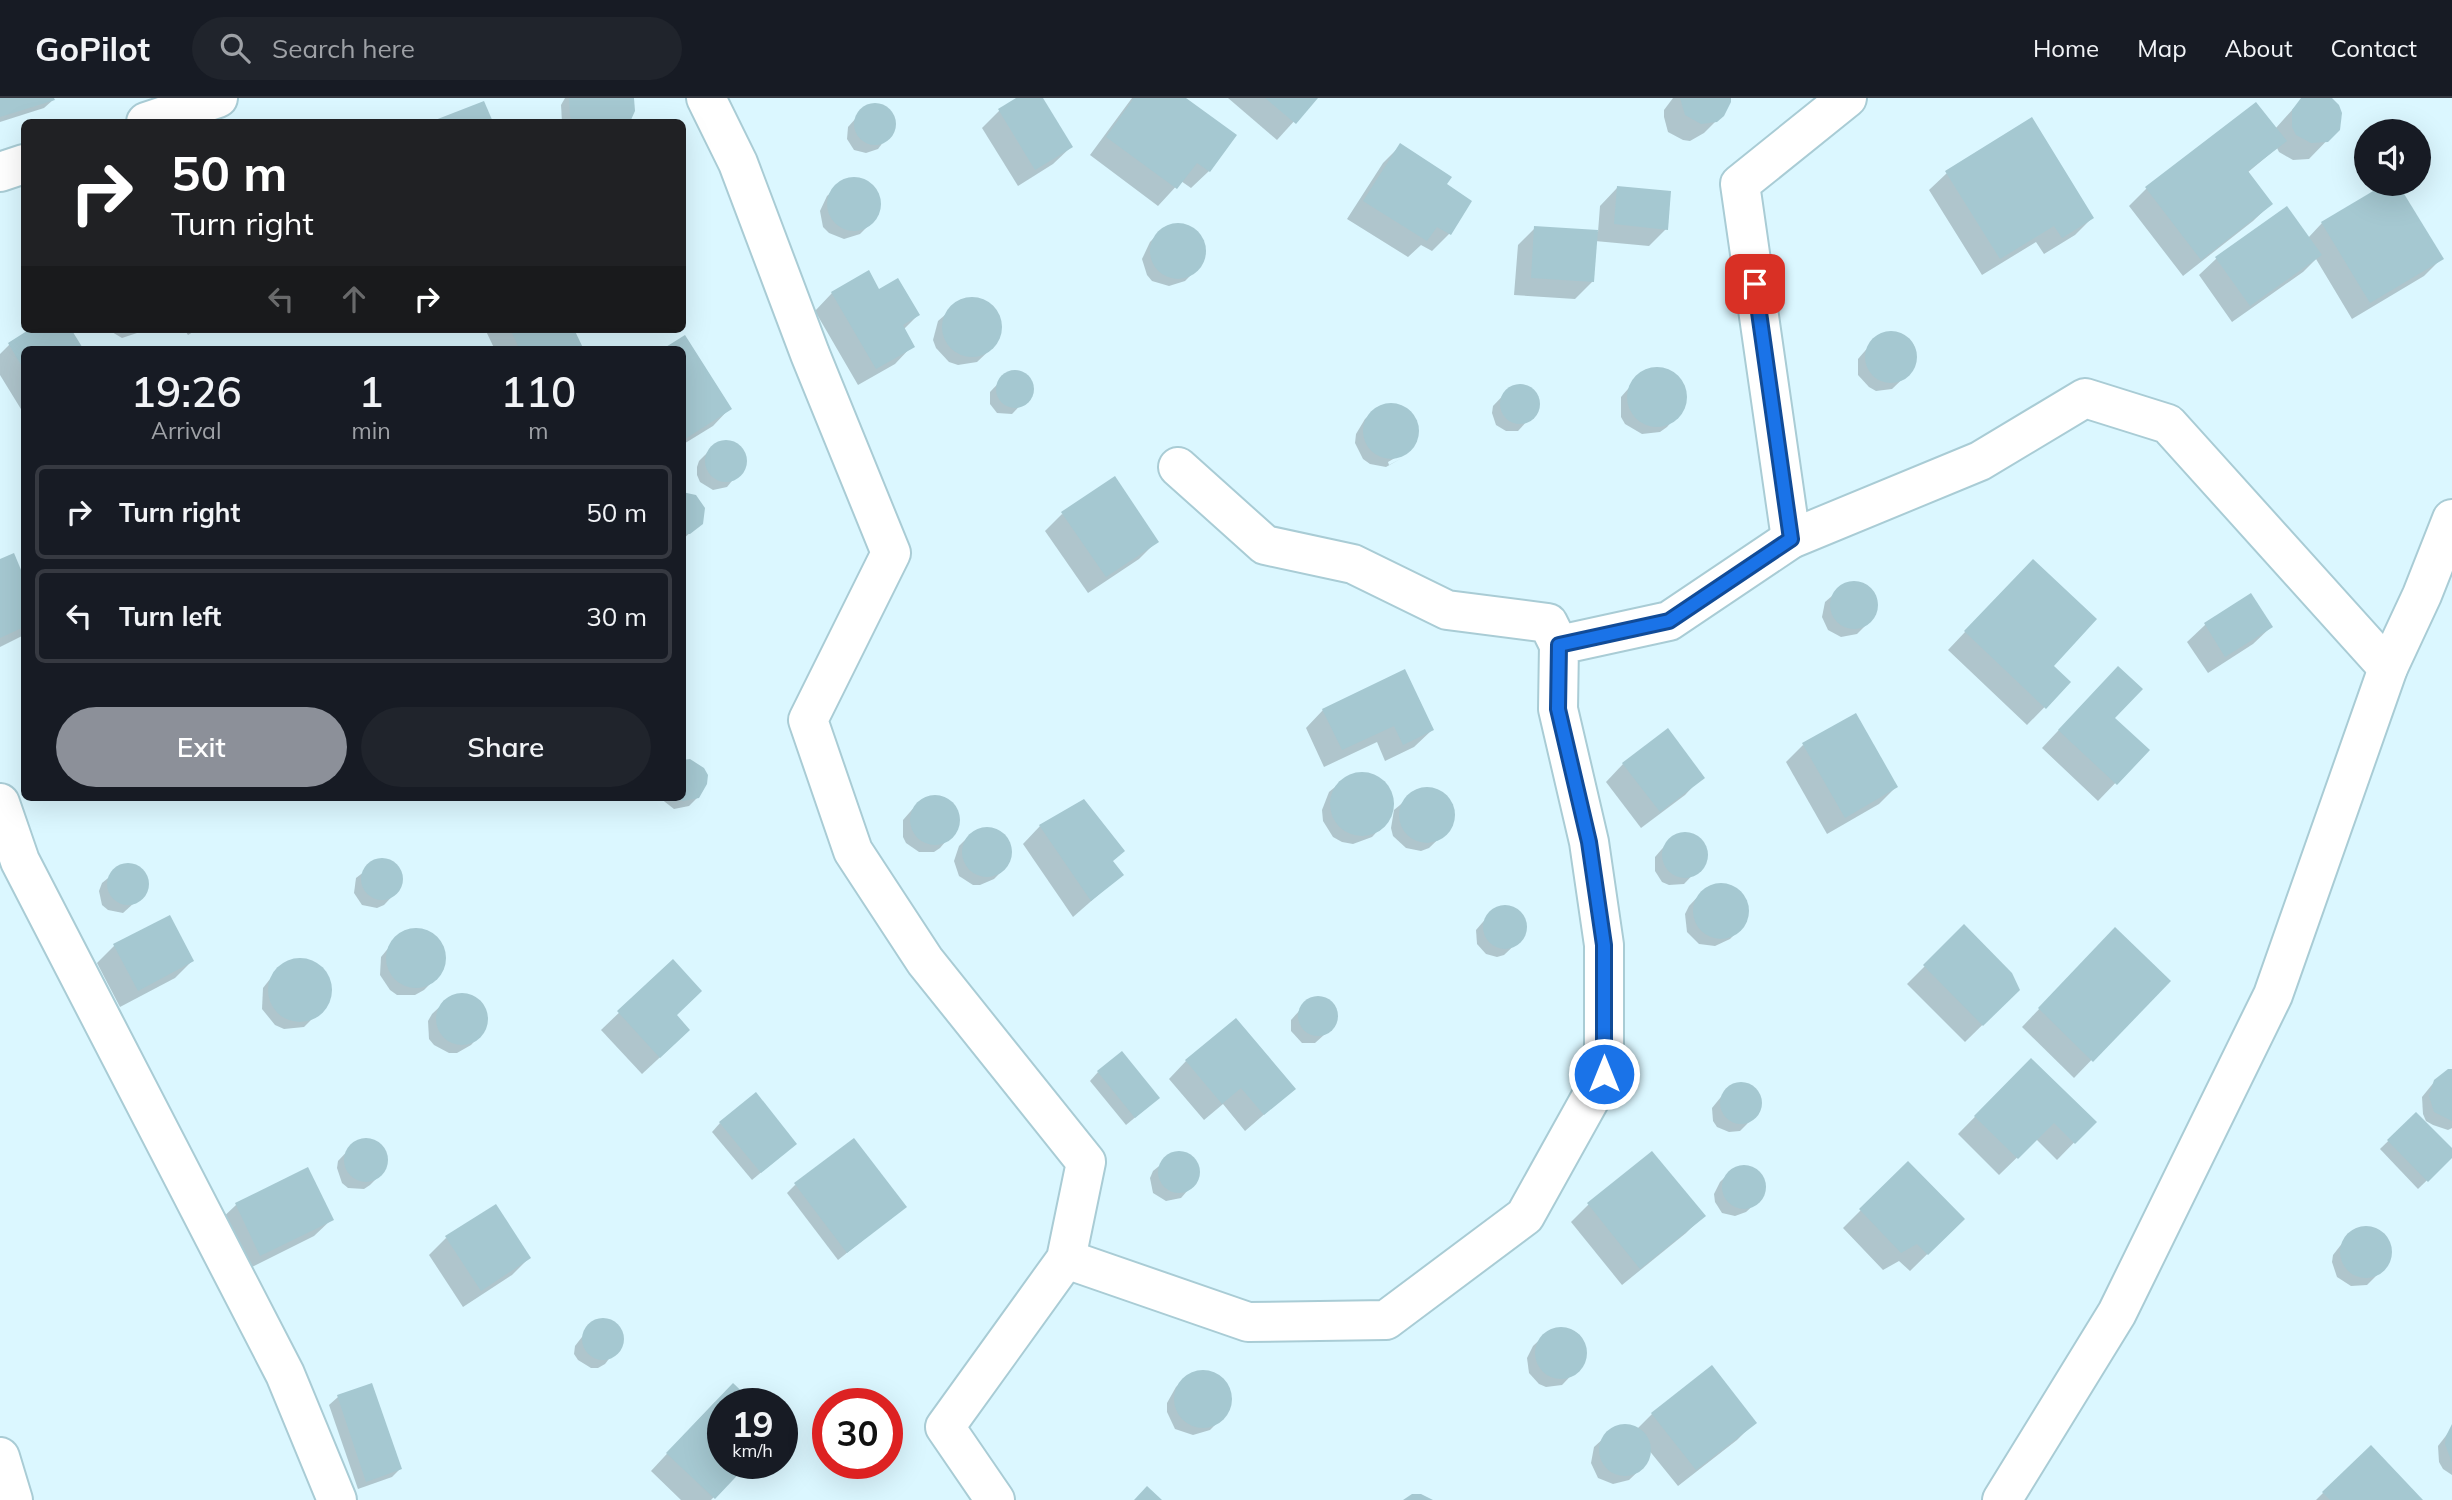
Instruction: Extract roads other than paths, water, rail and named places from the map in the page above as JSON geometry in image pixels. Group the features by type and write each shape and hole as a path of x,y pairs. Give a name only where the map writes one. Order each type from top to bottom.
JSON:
{"street":[{"path":"155,119 218,98"},
{"path":"706,98 737,163 810,354 891,553 808,720 853,851 925,961 1086,1162 1066,1259 945,1427 995,1500"},
{"path":"1791,539 1740,184 1847,98"},
{"path":"0,172 21,165"},
{"path":"1559,645 1669,621 1791,539 1980,461 2085,398 2168,424 2388,668"},
{"path":"1066,1259 1248,1322 1386,1320 1525,1216 1604,1074 1604,945 1589,842 1558,709 1559,645 1548,624 1447,610 1353,564 1265,545 1178,467"},
{"path":"2002,1500 2117,1313 2273,995 2388,668 2437,600 2452,519"},
{"path":"0,803 20,861 285,1374 337,1500"},
{"path":"0,1457 13,1500"}]}
